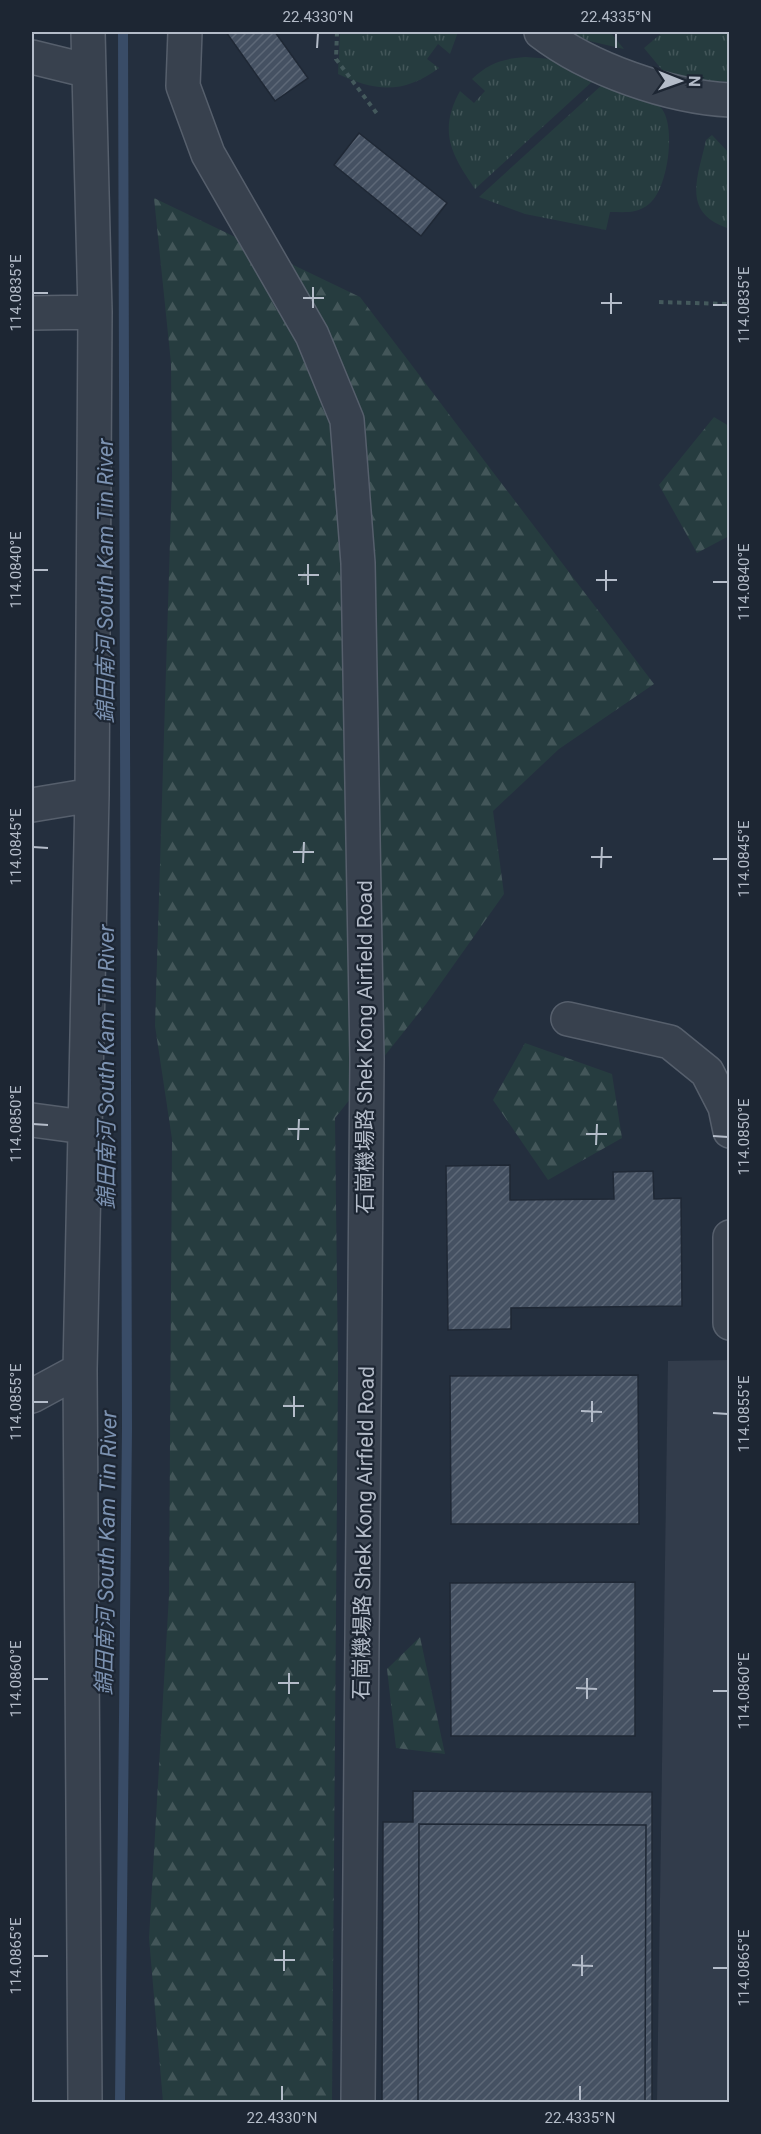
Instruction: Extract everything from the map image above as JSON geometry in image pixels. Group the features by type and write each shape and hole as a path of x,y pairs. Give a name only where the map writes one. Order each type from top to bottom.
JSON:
{"street":[{"path":"85,2103 80,1370 92,795 94,312 88,32"},
{"name":"石崗機場路 Shek Kong Airfield Road","path":"185,32 183,86 208,154 312,335 347,420 358,562 367,1059 358,2103"},
{"path":"541,32 585,58 629,78 674,91 729,100"},
{"path":"32,57 89,71"},
{"path":"32,312 94,312"},
{"path":"32,805 92,795"},
{"path":"568,1019 670,1042 707,1072 725,1107 729,1131"},
{"path":"32,1120 84,1127"},
{"path":"729,1237 729,1323"},
{"path":"32,1396 80,1370"}],"path":[{"path":"337,32 336,59 378,115"},
{"path":"659,302 729,303"}],"shaded area":[{"path":"729,1360 729,2102 657,2102 668,1361"}],"green space":[{"path":"340,32 458,32 450,54 438,44 427,59 439,68 414,82 390,88 365,84 338,74"},
{"path":"572,32 610,32 624,49 589,41"},
{"path":"663,32 729,32 729,82 695,80 663,71 644,48"},
{"path":"525,57 552,59 595,79 475,189 459,165 450,142 449,130 453,105 460,91 474,103 485,91 472,79 484,69 509,59"},
{"path":"603,84 643,95 657,103 666,118 669,130 668,158 661,186 649,204 635,211 610,212 606,230 525,214 479,197"},
{"path":"712,135 729,153 729,235 727,228 703,213 696,192 706,140"},
{"path":"154,198 360,297 654,684 559,749 493,811 504,894 426,1004 335,1118 338,1369 332,2102 163,2102 149,1938 169,1595 172,1139 155,1026 172,476 171,363"},
{"path":"714,417 729,426 729,536 697,553 659,485"},
{"path":"525,1043 612,1074 622,1138 548,1180 493,1100"},
{"path":"420,1637 445,1754 396,1748 387,1669"}],"building":[{"path":"226,32 275,32 308,78 275,101"},
{"path":"359,133 447,203 421,236 334,165"},
{"path":"510,1165 510,1200 614,1199 613,1172 653,1171 654,1199 681,1198 682,1306 511,1308 511,1329 448,1330 446,1166"},
{"path":"638,1375 639,1524 451,1524 450,1376"},
{"path":"635,1582 635,1736 451,1736 450,1583"},
{"path":"413,1791 652,1792 652,2102 382,2102 383,1822 413,1822"},
{"path":"419,1824 646,1825 645,2102 418,2101"}],"waterway":[{"name":"錦田南河 South Kam Tin River","path":"120,2102 127,1428 123,32"}]}
